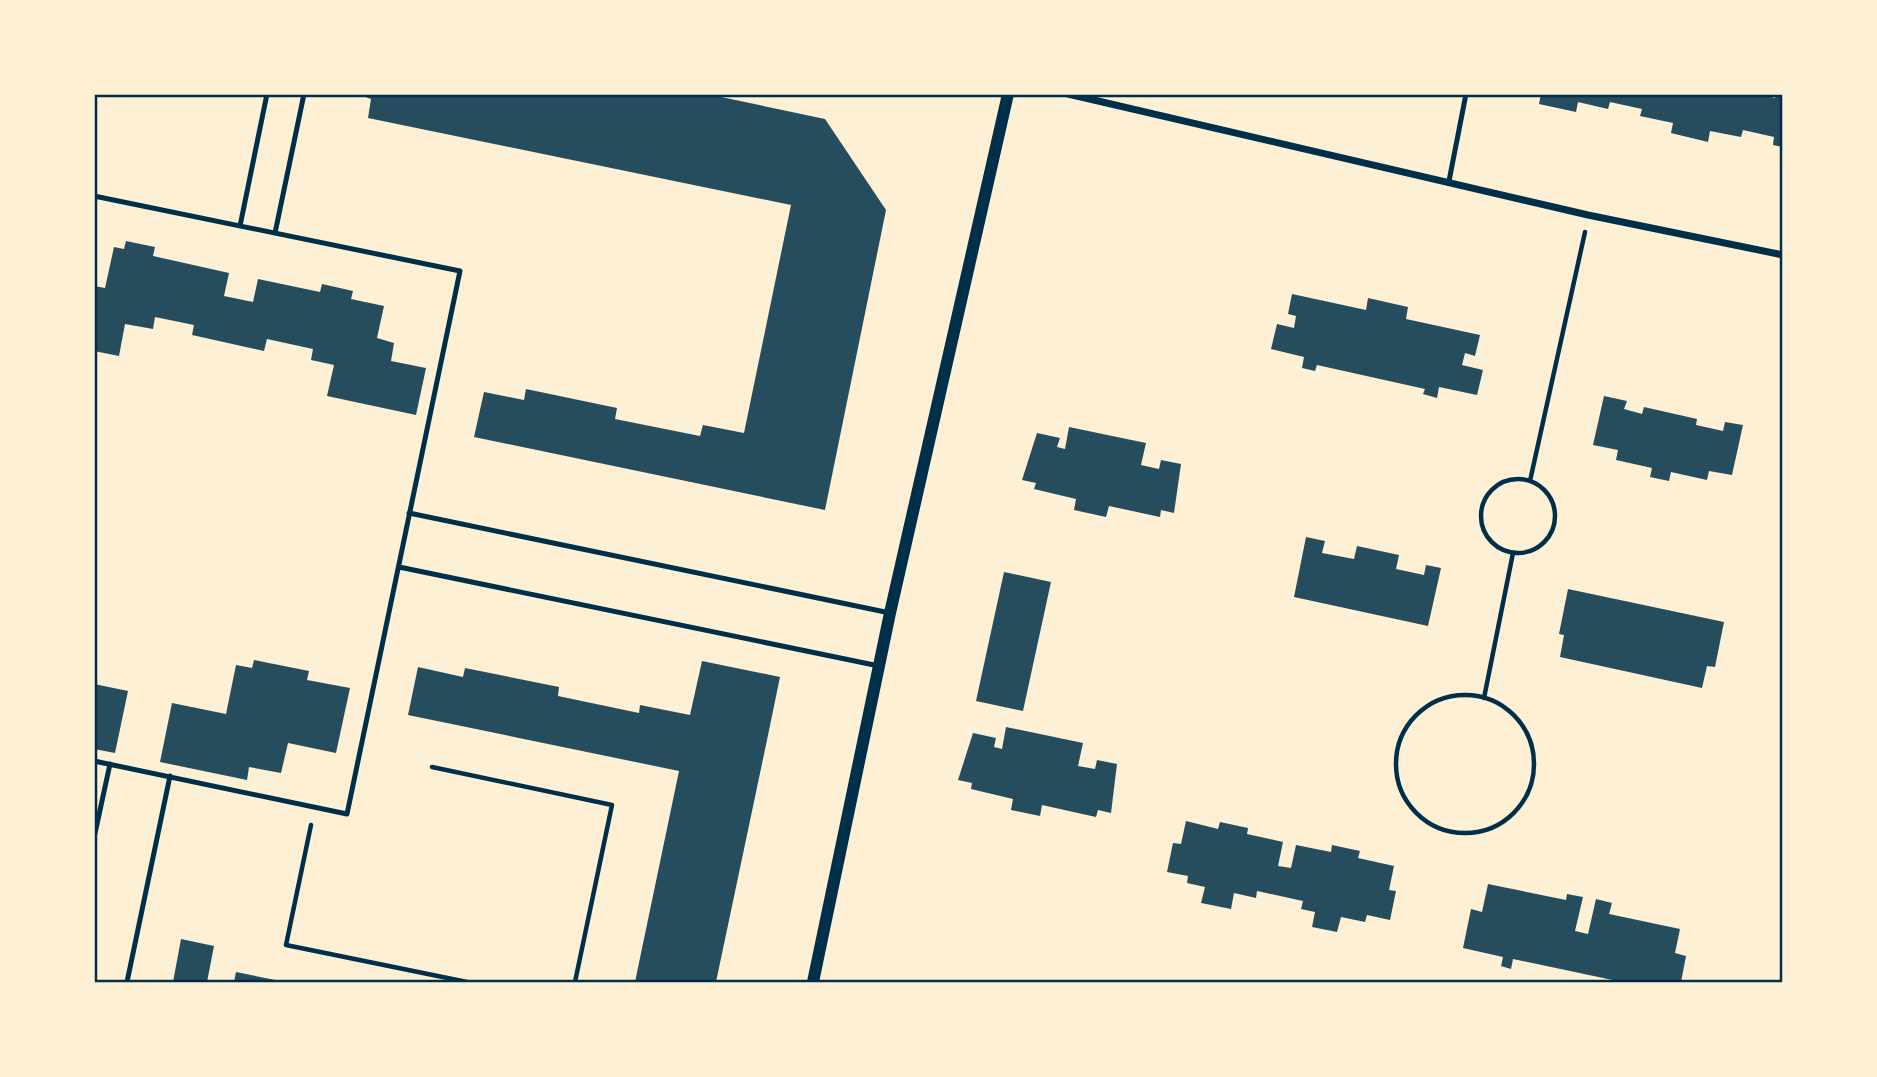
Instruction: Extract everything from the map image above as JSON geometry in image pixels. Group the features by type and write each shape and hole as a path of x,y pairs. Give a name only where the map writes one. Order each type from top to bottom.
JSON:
{"street":[{"path":"813,982 890,613 1008,94"},
{"path":"1068,94 1588,215 1783,255"}],"lane":[{"path":"240,226 267,94"},
{"path":"275,233 304,94"},
{"path":"1449,181 1466,94"},
{"path":"94,196 460,271 347,814 94,761"},
{"path":"410,513 890,613"},
{"path":"398,567 879,666"},
{"path":"94,838 110,764"},
{"path":"127,982 170,776"}],"path":[{"path":"1530,481 1588,215"},
{"path":"1504,481 1530,481 1550,497 1555,523 1542,545 1530,551 1513,553 1493,545 1485,534 1480,510 1493,488 1504,481"},
{"path":"1484,698 1513,553"},
{"path":"1457,695 1484,698 1509,711 1522,724 1531,741 1534,778 1517,811 1502,823 1485,831 1465,834 1447,832 1416,814 1399,789 1395,757 1409,723 1438,700 1457,695"},
{"path":"432,767 612,804 575,982"},
{"path":"315,807 286,945 467,982"}],"building":[{"path":"357,94 707,94 825,119 886,210 825,510 474,437 484,392 524,400 526,389 617,408 615,419 700,436 703,425 744,433 791,205 368,118 371,99"},
{"path":"1541,94 1761,94 1775,98 1776,94 1782,94 1782,147 1773,145 1774,137 1743,130 1741,137 1710,131 1708,142 1671,133 1673,123 1640,116 1642,109 1610,102 1608,109 1578,102 1576,112 1539,104"},
{"path":"126,241 155,247 153,256 229,273 224,296 253,302 258,279 320,292 322,284 353,291 351,299 384,306 377,338 394,343 391,361 426,368 416,415 327,396 334,365 311,360 313,349 267,339 264,351 192,335 194,325 155,317 153,329 125,324 119,356 94,351 94,286 105,288 114,247 124,249"},
{"path":"1292,294 1366,310 1368,298 1408,307 1406,319 1480,335 1475,356 1465,353 1462,365 1483,370 1477,395 1439,387 1437,398 1423,394 1425,389 1317,365 1315,371 1302,368 1304,357 1271,349 1277,324 1294,328 1296,316 1288,314"},
{"path":"1604,396 1627,401 1624,409 1642,414 1644,407 1697,419 1696,425 1723,431 1725,422 1743,425 1732,475 1709,471 1707,480 1671,472 1669,481 1650,477 1652,468 1616,460 1618,450 1593,445"},
{"path":"1069,427 1146,443 1141,465 1159,469 1161,460 1181,464 1174,513 1161,510 1160,517 1109,506 1106,517 1074,510 1076,499 1034,489 1036,483 1022,480 1037,433 1060,438 1057,447 1065,449"},
{"path":"1306,537 1325,541 1322,553 1354,559 1357,546 1399,555 1396,569 1424,575 1426,565 1441,568 1428,626 1294,597"},
{"path":"1004,572 1051,582 1023,711 976,701"},
{"path":"1568,589 1724,622 1715,667 1707,666 1702,688 1560,657 1564,635 1559,634"},
{"path":"254,660 309,671 307,680 350,688 336,753 288,743 281,773 249,767 247,780 160,762 172,703 226,714 236,665 252,668"},
{"path":"702,661 780,677 767,740 716,982 635,982 679,771 408,715 418,667 463,677 465,668 559,687 558,696 639,713 640,705 690,715"},
{"path":"94,684 128,691 115,753 94,749"},
{"path":"1006,727 1083,743 1078,766 1095,769 1097,760 1117,764 1111,813 1098,810 1096,817 1042,805 1040,816 1011,810 1013,799 971,789 972,783 958,780 973,733 996,738 994,747 1002,749"},
{"path":"1186,821 1218,829 1220,822 1248,828 1247,834 1283,842 1278,866 1291,868 1296,845 1331,852 1332,845 1360,851 1358,858 1394,866 1389,890 1396,891 1390,920 1367,915 1365,922 1341,917 1337,932 1312,927 1315,912 1301,909 1303,901 1257,891 1256,898 1234,893 1231,909 1201,903 1205,887 1187,883 1188,876 1167,872 1173,843 1181,844"},
{"path":"1488,884 1566,900 1567,894 1583,897 1575,931 1588,934 1596,899 1612,903 1609,914 1680,929 1675,953 1686,956 1681,982 1622,982 1513,959 1511,969 1501,966 1503,957 1463,948 1471,909 1482,912"},
{"path":"181,939 214,946 207,982 173,982"},
{"path":"236,972 280,981 280,982 234,982"}]}
